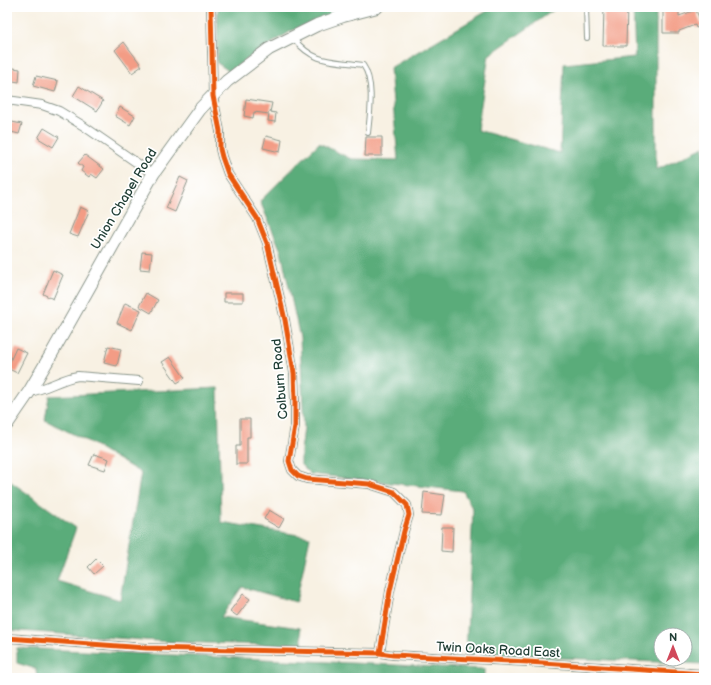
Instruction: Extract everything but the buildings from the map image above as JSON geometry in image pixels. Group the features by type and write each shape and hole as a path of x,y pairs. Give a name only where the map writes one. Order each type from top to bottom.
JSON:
{"street":[{"name":"Colburn Road","path":"211,7 213,96 220,126 220,149 224,166 257,218 264,237 285,320 293,366 295,400 295,426 289,461 292,470 298,476 307,479 369,484 394,492 407,505 409,515 402,536 390,591 380,653"},
{"name":"Union Chapel Road","path":"7,424 29,392 153,174 200,109 227,81 269,49 317,25 377,7"},
{"path":"7,100 42,105 59,111 153,174"},
{"path":"29,392 41,390 69,377 78,376 139,381"},
{"name":"Twin Oaks Road East","path":"7,638 146,648 380,653 393,655 572,664 704,674"}],"lane":[{"path":"586,7 586,38"},
{"path":"292,37 304,51 320,58 344,64 363,65 368,75 370,87 368,133"}],"green space":[{"path":"218,7 351,7 291,31 229,71 217,63"},
{"path":"494,7 558,7 489,55 477,130 560,153 564,64 635,57 633,7 656,7 656,170 704,147 704,664 693,664 693,627 653,627 653,662 466,654 473,510 463,491 310,474 301,465 304,428 300,338 281,251 260,201 319,143 351,159 398,160 390,68"},
{"path":"218,388 221,522 310,537 296,602 242,587 221,617 300,628 303,646 171,642 7,630 7,479 76,528 57,581 120,600 141,473 89,442 45,420 49,396"},
{"path":"17,648 484,669 484,678 37,678 36,669 17,663"}],"cycle path":[{"path":"211,7 213,96 220,131 220,149 228,174 257,218 267,243 285,320 294,373 295,426 289,461 292,470 298,476 307,479 369,484 394,492 407,505 409,515 390,591 380,653"},
{"path":"7,638 146,648 380,653 704,674"}]}
